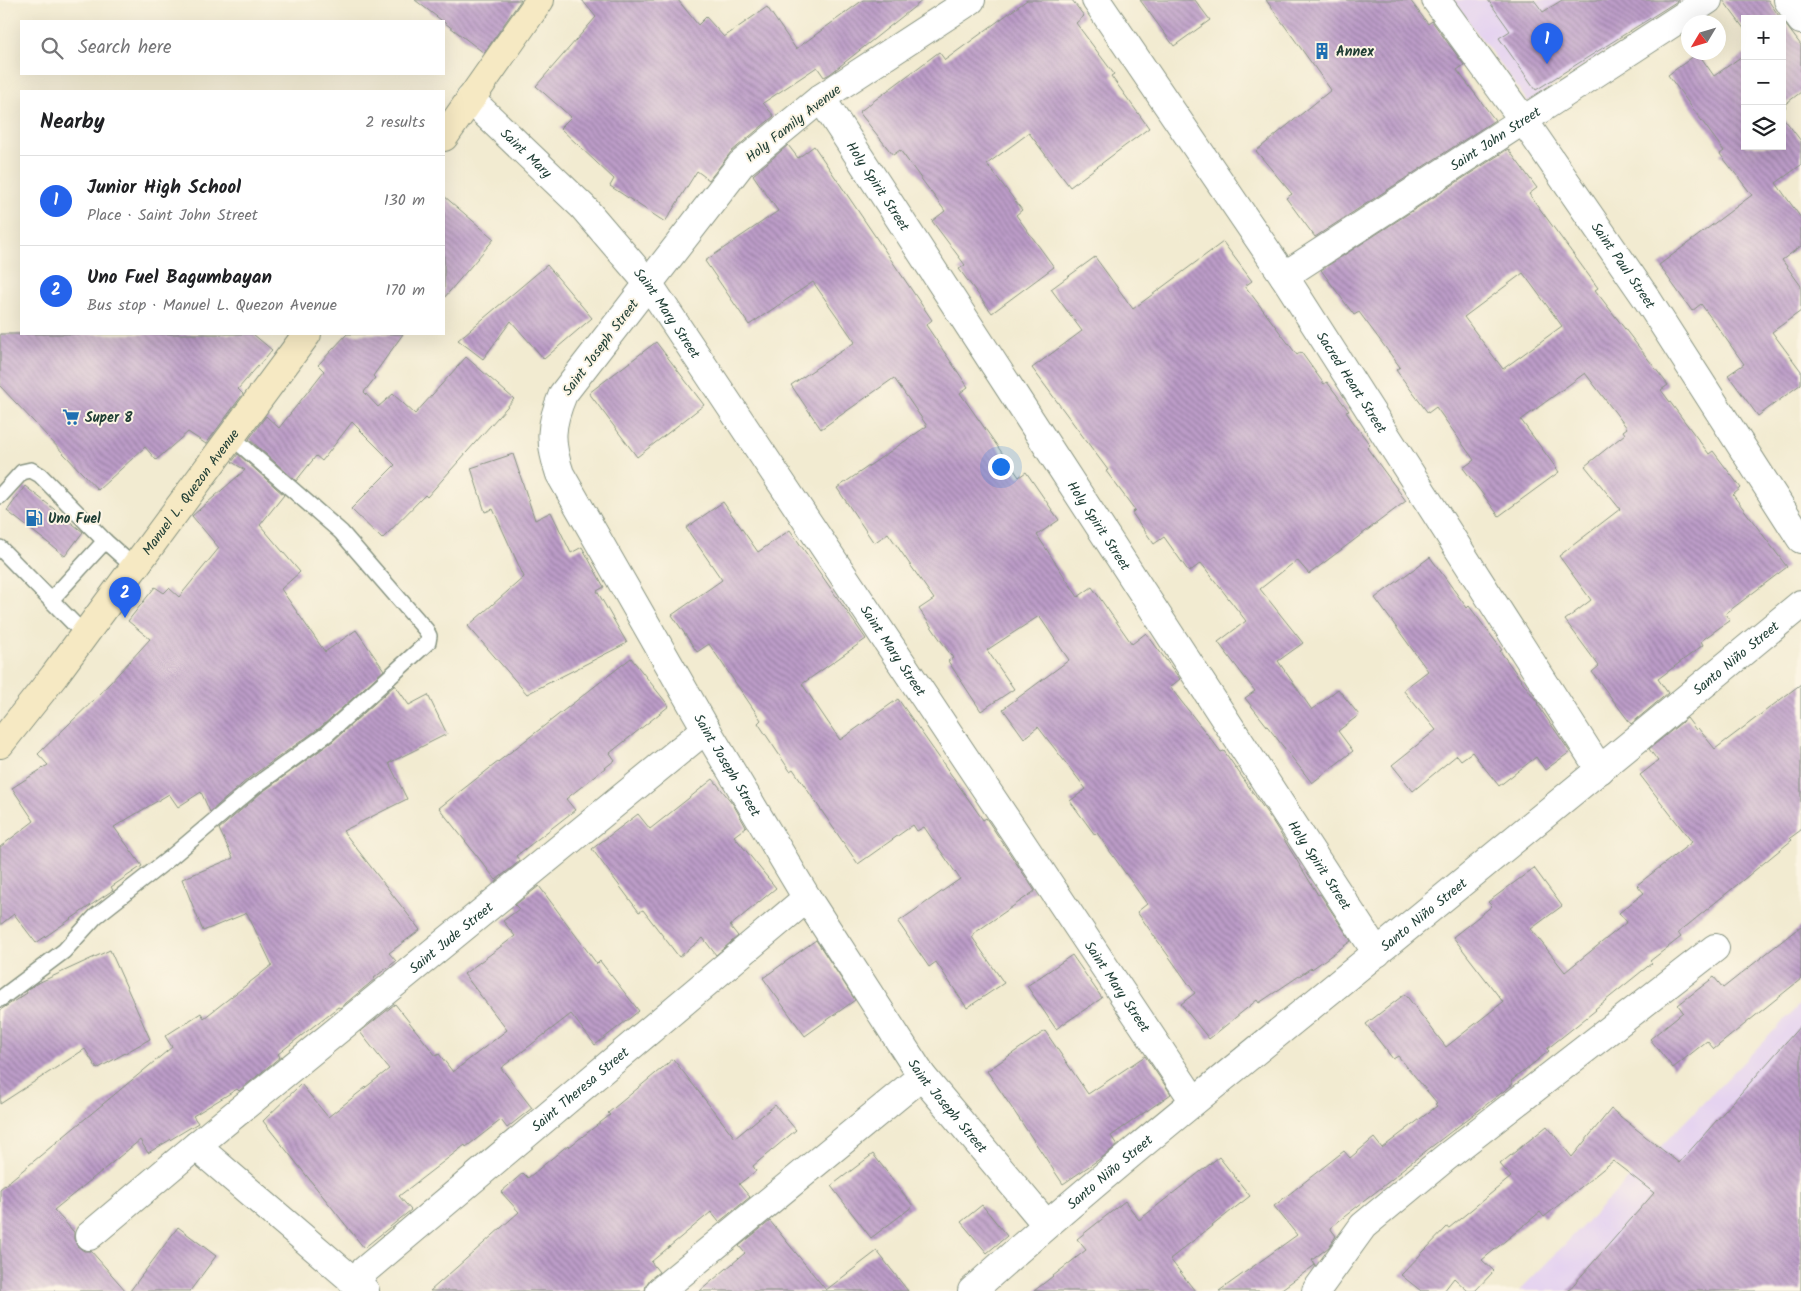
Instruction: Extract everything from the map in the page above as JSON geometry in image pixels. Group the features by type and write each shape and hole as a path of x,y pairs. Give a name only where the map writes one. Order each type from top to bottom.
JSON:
{"main road":[{"path":"445,136 540,0"},
{"name":"Manuel L. Quezon Avenue","path":"0,744 23,717 306,335"}],"street":[{"name":"Holy Family Avenue","path":"648,283 741,164 821,98 970,0"},
{"name":"Sacred Heart Street","path":"1096,0 1284,276 1600,770"},
{"name":"Saint Paul Street","path":"1436,0 1524,121 1647,298 1801,539"},
{"name":"Saint John Street","path":"1284,276 1708,0"},
{"path":"1788,0 1801,20"},
{"name":"Holy Spirit Street","path":"821,98 1377,953"},
{"name":"Saint Mary","path":"470,99 583,207"},
{"name":"Saint Mary Street","path":"583,207 648,283 1194,1101"},
{"name":"Saint Joseph Street","path":"648,283 563,394 554,414 551,433 553,454 560,474 706,729 807,898 922,1076 1046,1224"},
{"name":"Santo Niño Street","path":"1046,1224 1801,604"},
{"name":"Saint Jude Street","path":"88,1236 706,729"},
{"name":"Saint Theresa Street","path":"359,1286 807,898"},
{"path":"1316,1291 1363,1226 1445,1158 1716,948"},
{"path":"660,1291 922,1076"},
{"path":"196,1146 359,1286"},
{"path":"972,1291 1046,1224"}],"lane":[{"path":"0,999 64,951 96,916 170,858 255,786 327,734 428,642 429,636 426,630 341,532 232,437"},
{"path":"0,496 22,472 31,470 40,476 134,567"},
{"path":"51,600 105,541"},
{"path":"0,548 84,634"}],"shaded area":[{"path":"1453,0 1683,0 1528,102"},
{"path":"1801,1003 1801,1291 1519,1291"}],"building":[{"path":"415,0 521,0 484,53 445,23 445,20 441,20"},
{"path":"582,0 678,0 698,25 706,17 724,37 767,7 796,49 863,0 923,0 830,74 824,77 817,67 763,103 774,116 731,152 709,180 697,171 665,222 610,186 614,179 560,128 571,117 536,86 596,17"},
{"path":"1027,0 1072,0 1084,16 1076,23 1114,74 1111,76 1149,128 1070,187 1029,133 987,164 1022,210 1016,215 1054,267 992,313 959,269 965,265 932,221 945,211 900,150 893,155 859,112 939,52 945,60"},
{"path":"1140,0 1195,0 1210,20 1174,46"},
{"path":"1266,0 1410,0 1428,24 1432,21 1464,65 1457,70 1495,120 1315,237 1286,198 1292,194 1256,151 1331,90"},
{"path":"1488,0 1534,0 1543,12 1562,0 1679,0 1536,90 1499,38 1510,31"},
{"path":"1723,0 1768,0 1778,15 1741,15 1741,25"},
{"path":"1786,25 1801,45 1801,92 1786,103"},
{"path":"1741,57 1741,150 1786,150 1786,121 1801,141 1801,165 1776,183 1801,218 1801,246 1782,260 1801,286 1801,311 1772,332 1801,371 1801,384 1758,416 1728,375 1744,364 1701,304 1692,311 1659,265 1752,195 1720,154 1724,151 1668,75 1688,60 1703,60 1714,76"},
{"path":"788,145 798,158 814,146 932,320 926,325 968,387 960,393 1019,477 1026,472 1059,520 1037,535 1078,597 1092,587 1132,644 1146,633 1180,679 1170,687 1221,752 1224,751 1272,820 1318,895 1320,894 1351,941 1259,1003 1257,1000 1209,1039 1181,1004 1195,993 1137,912 1147,904 1097,833 1095,835 1070,801 1086,789 1038,727 1024,738 1003,709 1069,660 1039,616 987,650 1014,689 981,711 948,661 953,658 919,609 934,599 888,533 874,543 837,488 927,426 894,378 821,429 791,385 855,342 813,282 749,325 705,261 778,211 753,175"},
{"path":"1508,149 1537,188 1529,194 1598,288 1595,290 1668,385 1661,390 1709,454 1713,451 1741,488 1733,495 1787,567 1725,614 1730,620 1701,641 1703,645 1658,679 1668,693 1631,724 1592,672 1599,666 1565,620 1591,600 1559,556 1620,509 1585,466 1625,434 1623,431 1627,428 1585,373 1521,420 1559,472 1499,516 1463,468 1474,460 1436,407 1428,413 1396,370 1400,367 1359,312 1354,315 1321,270","holes":["1523,273 1562,326 1503,369 1464,317"]},
{"path":"445,197 494,239 445,297"},
{"path":"1223,242 1252,281 1245,286 1297,355 1301,352 1324,384 1327,382 1349,411 1346,412 1370,445 1367,448 1406,501 1309,574 1297,560 1260,589 1303,643 1278,661 1312,710 1338,689 1359,715 1338,731 1353,751 1312,783 1245,698 1255,691 1218,642 1246,621 1201,563 1189,572 1164,537 1154,544 1132,513 1135,510 1106,471 1108,470 1032,368 1082,331 1051,289 1095,257 1133,309"},
{"path":"547,265 592,318 544,359 511,321 483,359 458,340"},
{"path":"0,334 254,335 272,350 238,389 243,394 206,444 188,432 156,460 145,447 98,490 0,386"},
{"path":"346,335 402,335 364,392 378,407 393,394 415,414 466,357 514,399 427,497 425,495 382,539 351,509 395,465 352,422 322,461 316,456 296,481 249,439 266,416 279,428 324,371 318,365"},
{"path":"656,342 704,405 637,457 589,393"},
{"path":"238,454 284,495 260,525 300,572 281,589 325,652 356,630 384,670 321,727 249,778 210,812 201,792 178,807 169,794 114,827 142,866 111,887 113,890 36,943 14,914 0,925 0,847 34,821 12,788 48,765 38,754 99,695 150,639 128,621 155,587 164,593 169,588 179,597 219,548 192,516 245,470 232,462"},
{"path":"513,454 535,520 551,512 571,553 582,547 604,587 597,591 627,643 527,694 468,626 524,577 493,509 485,512 471,468"},
{"path":"25,486 83,532 65,556 7,511"},
{"path":"723,502 758,552 790,530 866,639 802,684 840,740 898,699 983,820 986,818 1035,891 973,934 974,936 972,937 1004,983 967,1008 936,962 929,967 898,922 960,879 924,827 917,831 913,825 858,864 793,769 790,771 758,723 761,720 709,644 697,652 672,615 722,580 686,528"},
{"path":"1430,557 1467,608 1469,606 1502,650 1500,651 1538,703 1570,752 1545,770 1536,757 1499,786 1472,752 1461,760 1457,755 1413,791 1392,765 1436,730 1403,690 1428,671 1375,598"},
{"path":"631,658 669,706 610,753 615,760 566,799 575,810 516,856 520,861 496,880 439,808"},
{"path":"1801,684 1801,830 1790,838 1792,840 1678,933 1681,937 1650,961 1652,963 1596,1010 1547,1049 1549,1051 1511,1081 1513,1084 1400,1171 1330,1228 1336,1236 1329,1247 1312,1260 1315,1265 1279,1291 1219,1291 1297,1235 1274,1206 1344,1151 1350,1158 1374,1138 1382,1148 1437,1106 1435,1104 1437,1103 1398,1056 1393,1059 1366,1024 1405,994 1446,1047 1503,1002 1453,937 1492,906 1488,902 1534,868 1562,906 1531,929 1565,972 1627,922 1619,913 1644,893 1637,885 1692,842 1640,775 1658,761 1649,749 1687,718 1715,749"},
{"path":"395,685 409,705 428,695 447,734 389,763 407,799 343,831 420,930 389,953 396,961 340,1008 338,1007 278,1054 280,1057 239,1091 237,1089 193,1116 198,1123 148,1153 140,1140 54,1210 74,1232 77,1246 84,1251 91,1251 126,1291 0,1291 0,1189 172,1047 165,1036 201,1013 204,1018 272,965 247,913 203,931 182,879 233,858 219,829 261,793 333,741"},
{"path":"713,779 733,804 746,827 734,836 776,888 730,926 738,936 716,955 703,938 679,957 643,910 639,912 592,849 638,814 650,829"},
{"path":"539,886 597,964 600,961 639,1011 595,1045 571,1014 501,1068 532,1108 507,1128 501,1120 399,1196 411,1210 364,1248 263,1121 301,1084 328,1117 389,1069 360,1032 395,1004 436,1056 439,1054 453,1072 507,1030 464,974 515,936 503,921 519,909 515,905"},
{"path":"1801,926 1801,979 1714,1049 1707,1041 1673,1068 1650,1039 1683,1012 1678,1005 1714,977 1723,988"},
{"path":"816,940 855,1000 805,1036 763,978"},
{"path":"110,950 150,1039 97,1069 85,1049 0,1104 0,1010 27,993 26,991 36,984"},
{"path":"1072,955 1102,998 1056,1029 1027,986"},
{"path":"1801,1025 1801,1291 1568,1291 1654,1193 1613,1161 1544,1217 1540,1212 1482,1260 1494,1271 1475,1291 1468,1291 1454,1278 1444,1291 1421,1291 1401,1275 1447,1227 1449,1228 1511,1177 1500,1164 1547,1126 1572,1157 1611,1109 1679,1163"},
{"path":"1045,1031 1088,1094 1145,1056 1171,1094 1111,1136 1117,1145 1063,1184 987,1071"},
{"path":"673,1059 735,1138 775,1105 796,1130 753,1166 756,1171 739,1184 750,1197 719,1222 711,1212 651,1262 659,1272 650,1279 645,1291 430,1291 519,1212 501,1192 523,1173 528,1178 568,1145 569,1147 610,1115 608,1113"},
{"path":"873,1154 913,1206 871,1238 831,1186"},
{"path":"1219,1157 1250,1196 1170,1259 1195,1291 1034,1291 1086,1250 1077,1239 1125,1201 1139,1220"},
{"path":"982,1205 1007,1236 987,1253 961,1222"},
{"path":"770,1221 826,1290 877,1251 908,1291 700,1291 745,1253 739,1246"},
{"path":"178,1227 216,1256 190,1291 130,1291"}],"place":[{"name":"Annex","path":"1322,51"},
{"name":"Junior High School","path":"1547,64"},
{"name":"Super 8","path":"71,417"},
{"name":"Uno Fuel","path":"34,518"},
{"name":"Uno Fuel Bagumbayan","path":"125,618"}]}
